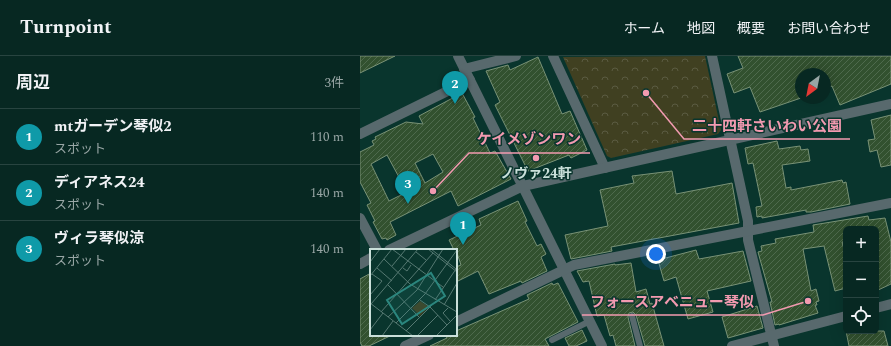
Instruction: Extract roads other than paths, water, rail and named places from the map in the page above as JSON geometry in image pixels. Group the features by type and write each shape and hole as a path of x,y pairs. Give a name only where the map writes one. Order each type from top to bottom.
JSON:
{"street":[{"path":"458,56 602,346"},
{"path":"464,69 516,56"},
{"path":"553,56 605,168"},
{"path":"712,56 748,221 748,240 774,346"},
{"path":"360,134 470,80"},
{"path":"391,249 523,186 891,104"},
{"path":"457,322 574,265 891,203"},
{"path":"360,218 376,249"},
{"path":"360,264 370,259"},
{"path":"879,307 891,304"},
{"path":"732,346 843,317"},
{"path":"405,346 422,339"}],"lane":[{"path":"632,316 640,346"},
{"path":"552,340 590,321"}],"place":[{"name":"二十四軒さいわい公園","path":"646,93"},
{"name":"ディアネス24","path":"455,104"},
{"name":"ノヴァ24軒","path":"536,158"},
{"name":"ケイメゾンワン","path":"433,191"},
{"name":"ヴィラ琴似涼","path":"408,204"},
{"name":"mtガーデン琴似2","path":"463,245"},
{"name":"フォースアベニュー琴似","path":"808,301"}]}
